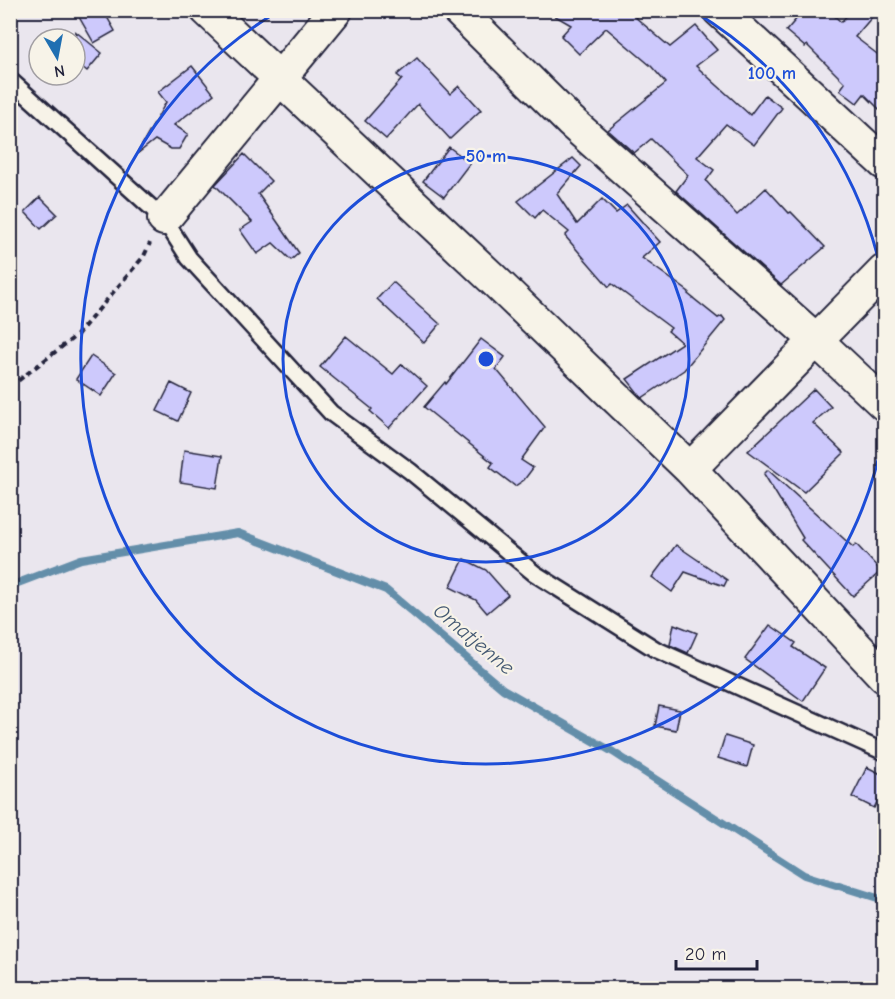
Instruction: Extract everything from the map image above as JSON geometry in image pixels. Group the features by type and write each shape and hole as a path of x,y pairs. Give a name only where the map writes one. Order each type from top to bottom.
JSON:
{"street":[{"path":"207,10 690,469 885,676"},
{"path":"164,219 336,10"},
{"path":"458,10 570,121 885,404"},
{"path":"719,10 885,163"},
{"path":"690,469 885,271"}],"lane":[{"path":"10,80 164,219 189,258 332,413 410,471 534,573 655,649 885,752"}],"path":[{"path":"10,387 77,335 144,256 156,230 164,219"}],"building":[{"path":"75,10 103,10 115,31 94,43 87,27 85,27"},
{"path":"545,10 627,10 670,47 696,26 717,50 696,66 750,115 765,95 782,108 754,145 726,124 697,157 714,170 706,181 737,215 766,188 825,247 781,285 676,191 688,175 651,139 634,153 608,130 666,83 651,66 606,28 579,54 561,36 571,25"},
{"path":"804,10 828,10 841,22 852,10 878,10 855,37 885,60 885,115 864,94 857,103 840,90 845,83 807,45 805,47 786,31"},
{"path":"87,41 102,53 87,71"},
{"path":"417,58 450,94 459,86 481,110 450,139 418,104 386,139 365,121 402,79 397,75"},
{"path":"192,66 214,94 174,125 188,134 179,149 171,149 155,140 137,154 166,102 158,92"},
{"path":"449,147 470,163 444,197 423,181"},
{"path":"244,154 271,181 258,194 299,253 291,260 273,243 257,254 240,230 252,222 215,185"},
{"path":"573,158 581,166 557,194 577,224 602,199 616,213 627,205 660,242 642,258 689,292 688,294 718,318 722,316 725,320 684,370 642,398 627,379 682,343 668,331 671,328 612,284 609,287 565,236 569,232 542,210 535,218 518,201"},
{"path":"40,197 57,214 41,229 25,212"},
{"path":"393,282 440,324 424,343 377,299"},
{"path":"346,336 393,374 402,364 427,386 389,428 370,411 372,409 320,367"},
{"path":"481,339 505,357 496,369 545,427 521,460 533,468 524,480 515,486 490,467 493,463 424,407 445,382 446,384"},
{"path":"91,356 116,373 101,396 76,379"},
{"path":"171,383 191,393 178,421 157,411"},
{"path":"814,389 831,407 813,423 844,453 804,492 748,451"},
{"path":"184,450 222,456 217,488 180,482"},
{"path":"768,470 853,547 856,544 881,571 853,596 801,540 803,538 764,474"},
{"path":"676,545 727,580 724,586 685,572 672,592 652,577"},
{"path":"464,559 486,570 508,595 487,613 476,600 450,587"},
{"path":"674,624 697,633 688,653 670,645"},
{"path":"770,625 796,643 793,647 825,668 803,701 745,659"},
{"path":"659,706 680,710 676,730 655,726"},
{"path":"725,736 753,745 747,767 718,758"},
{"path":"867,767 885,776 885,787 874,808 852,797"}],"waterway":[{"name":"Omatjenne","path":"10,586 81,559 238,533 386,590 503,689 613,752 804,875 884,900"}]}
